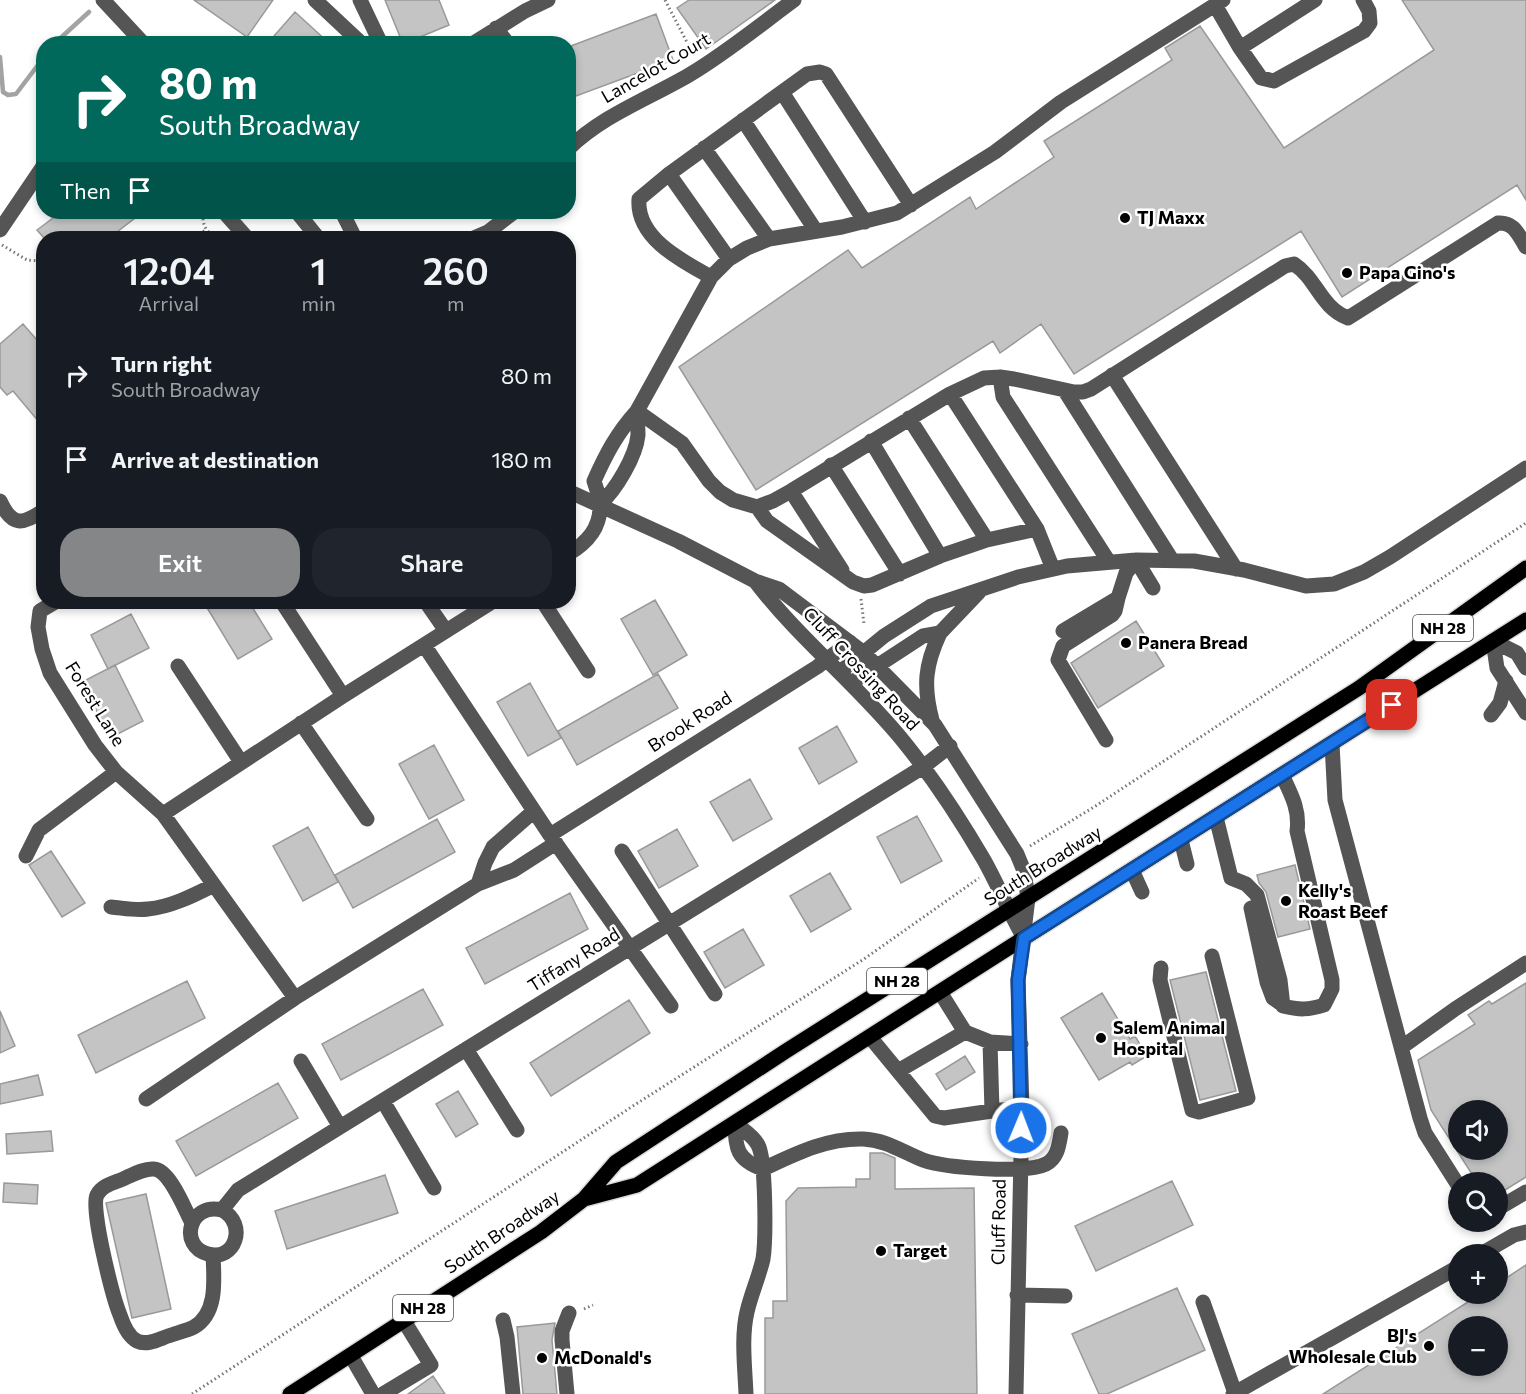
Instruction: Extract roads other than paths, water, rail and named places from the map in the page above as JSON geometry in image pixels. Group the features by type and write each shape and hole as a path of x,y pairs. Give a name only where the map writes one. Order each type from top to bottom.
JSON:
{"main road":[{"name":"South Broadway","path":"300,1392 541,1232 584,1199 616,1162 786,1051 1359,687 1526,568"},
{"name":"South Broadway","path":"584,1199 637,1185 1526,620"}],"street":[{"path":"103,0 137,36"},
{"path":"315,0 353,36"},
{"path":"360,0 377,36"},
{"path":"484,36 548,0"},
{"name":"Lancelot Court","path":"576,142 592,128 610,117 694,72 794,0"},
{"path":"1240,48 1315,0"},
{"path":"576,549 586,543 593,534 600,504 594,481 621,429 637,411 711,277 729,259 769,239 865,222 897,213 995,152 1061,102 1219,2 1240,48 1261,78 1274,81 1364,31 1370,23 1369,11 1363,0"},
{"path":"496,28 502,36"},
{"path":"711,277 663,248 642,221 638,209 639,199 669,174 807,74 820,72 826,74 911,205"},
{"path":"782,92 865,222"},
{"path":"743,120 816,231"},
{"path":"704,148 769,239"},
{"path":"669,174 729,259"},
{"path":"0,230 36,177"},
{"path":"230,219 241,231"},
{"path":"303,219 312,231"},
{"path":"489,231 504,219"},
{"path":"637,411 682,443 709,481 720,492 733,500 757,507 791,491 950,393 984,378 1000,377 1065,391 1083,392 1285,266 1294,264 1303,270 1328,306 1348,318 1498,223 1507,223 1514,227 1526,247"},
{"path":"1112,375 1236,568"},
{"path":"1000,377 1003,397 1109,562"},
{"path":"1065,391 1172,560"},
{"path":"950,393 1037,529 1053,569"},
{"path":"600,504 611,494 631,456 638,436 637,411"},
{"path":"909,418 987,540"},
{"path":"871,441 940,556"},
{"path":"831,465 900,574"},
{"path":"840,672 884,636 931,606 1018,577 1053,569 1136,560 1194,561 1236,568 1306,586 1334,584 1364,572 1526,468"},
{"path":"791,491 853,581"},
{"name":"Cluff Crossing Road","path":"576,494 687,545 755,581 779,589 878,665 933,723 950,746 1017,854 1024,871 1028,898 1024,938"},
{"path":"0,501 8,515 14,520 22,522 36,516"},
{"path":"757,507 767,521 853,581 872,585 940,556 987,540 1037,529"},
{"path":"1136,560 1153,588"},
{"path":"1106,740 1058,660 1063,646 1112,615 1126,573 1136,560"},
{"name":"Cluff Crossing Road","path":"755,581 769,599 874,706 923,767 961,821 990,871 1009,911"},
{"path":"933,723 927,701 927,668 940,633 982,590"},
{"path":"1062,632 1118,598"},
{"name":"Forest Lane","path":"44,609 40,611 38,627 50,673 95,745 116,772 163,814 295,998"},
{"path":"287,609 343,696"},
{"path":"431,609 446,632"},
{"path":"163,814 481,609"},
{"path":"548,609 588,671"},
{"path":"851,683 923,636 940,633"},
{"path":"1493,641 1517,653 1526,668"},
{"path":"1493,641 1497,668 1526,713"},
{"name":"Brook Road","path":"146,1099 295,998 478,884 514,870 553,839 828,659 850,642"},
{"path":"424,645 553,839 671,1006"},
{"path":"178,666 241,762"},
{"path":"1491,715 1500,703 1506,681"},
{"path":"301,723 367,819"},
{"path":"1332,744 1335,800 1425,1133 1450,1172"},
{"name":"Tiffany Road","path":"192,1223 202,1212 215,1208 222,1210 237,1191 923,767 950,746"},
{"path":"26,856 39,831 116,772"},
{"path":"1216,817 1231,878 1246,884 1267,982 1273,998 1283,1006 1298,1010 1314,1009 1324,1005 1332,989 1297,831 1299,818 1282,775"},
{"path":"478,884 493,847 534,811"},
{"path":"1180,840 1187,864"},
{"path":"622,851 715,994"},
{"path":"1132,870 1142,892"},
{"path":"111,907 154,909 190,897 214,885"},
{"path":"1009,911 1024,938"},
{"name":"Cluff Road","path":"1016,1394 1022,1108 1018,980 1024,938"},
{"path":"1161,968 1160,980 1192,1110 1199,1112 1248,1098 1212,956"},
{"path":"1402,1047 1526,963"},
{"path":"940,992 965,1032 990,1042 1021,1044"},
{"path":"897,1071 965,1032"},
{"path":"870,1036 935,1116 944,1118 1022,1108"},
{"path":"990,1042 992,1111"},
{"path":"466,1049 518,1130"},
{"path":"301,1061 340,1127"},
{"path":"382,1101 434,1188"},
{"path":"735,1123 752,1136 759,1147 763,1169 763,1256 747,1311 746,1394"},
{"path":"763,1169 823,1143 864,1139 884,1142 922,1159 948,1166 1020,1168 1047,1164 1057,1153 1061,1133"},
{"path":"213,1256 213,1299 206,1316 194,1326 145,1344 136,1341 130,1335 120,1316 98,1222 95,1197 102,1188 143,1170 154,1168 164,1173 170,1181 192,1223 191,1238 194,1245 205,1254 213,1256 228,1251 236,1238 237,1230 232,1218 222,1210"},
{"path":"1508,1203 1526,1192"},
{"path":"1498,1244 1514,1235 1526,1232"},
{"path":"1203,1302 1234,1393 1448,1273"},
{"path":"1017,1295 1065,1296"},
{"path":"567,1394 562,1331 569,1313"},
{"path":"503,1320 513,1394"},
{"path":"383,1394 431,1365 404,1321"},
{"path":"351,1356 373,1394"}],"waterway":[{"path":"63,36 89,12"},
{"path":"0,57 3,92 8,95 16,94 36,68"}],"place":[{"name":"TJ Maxx","path":"1125,218"},
{"name":"Papa Gino's","path":"1347,273"},
{"name":"Panera Bread","path":"1126,643"},
{"name":"Kelly's Roast Beef","path":"1286,901"},
{"name":"Salem Animal Hospital","path":"1101,1038"},
{"name":"Target","path":"881,1251"},
{"name":"BJ's Wholesale Club","path":"1429,1346"},
{"name":"McDonald's","path":"542,1358"}]}
